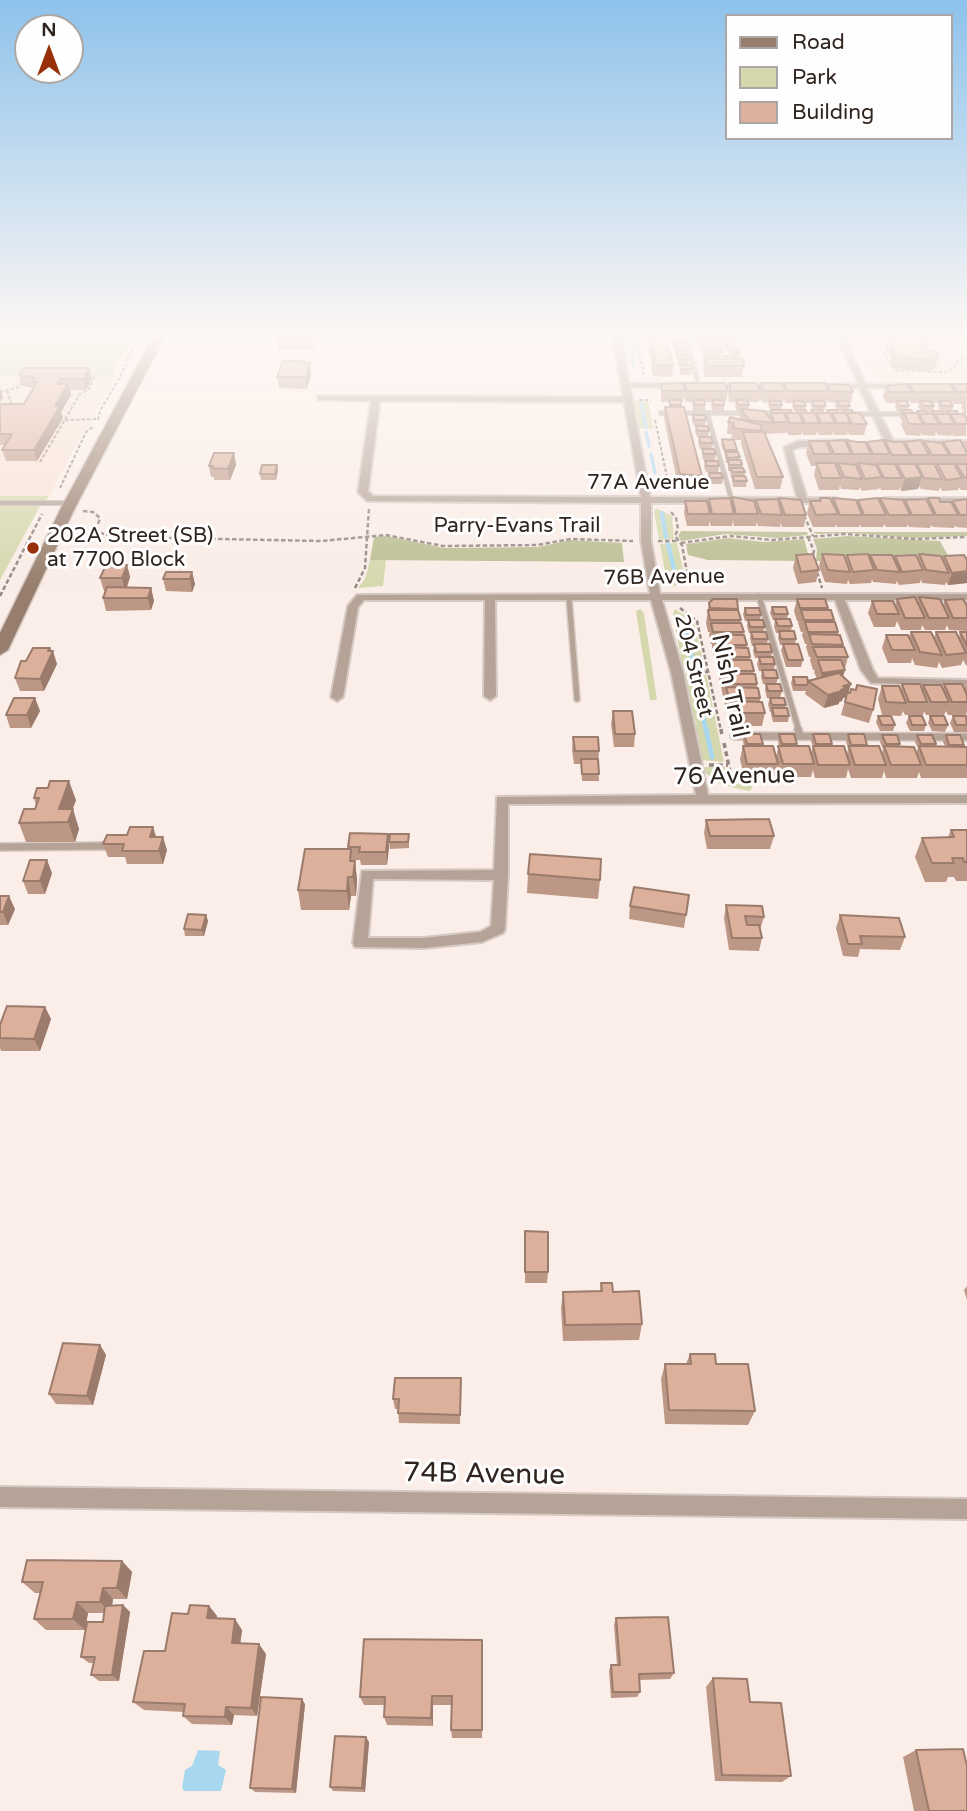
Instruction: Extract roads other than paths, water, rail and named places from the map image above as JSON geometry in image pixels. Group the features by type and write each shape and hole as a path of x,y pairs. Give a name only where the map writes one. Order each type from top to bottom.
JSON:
{"main road":[{"path":"0,650 71,503 117,418"}],"street":[{"name":"77A Avenue","path":"373,418 363,492 370,499 732,500 802,504 844,501"},
{"name":"204 Street","path":"631,418 646,500 646,541 656,598 677,672 704,800"},
{"path":"876,418 890,443"},
{"path":"802,504 786,451 789,446 864,443"},
{"path":"877,443 967,444"},
{"path":"871,501 967,501"},
{"name":"76B Avenue","path":"337,697 353,606 358,594 569,598 967,597"},
{"path":"489,696 490,596"},
{"path":"839,597 867,670 875,681 967,683"},
{"name":"76 Avenue","path":"501,875 502,800 967,799"},
{"path":"367,874 501,875 498,929 482,937 424,943 360,943 367,874"},
{"name":"74B Avenue","path":"0,1497 967,1509"}],"lane":[{"path":"708,418 732,500"},
{"path":"0,503 71,503"},
{"path":"759,596 800,736"},
{"path":"569,598 577,699"},
{"path":"734,736 967,737"},
{"path":"20,849 24,839"},
{"path":"0,847 20,849 106,846"}],"water":[{"path":"198,1750 220,1751 218,1765 226,1770 221,1791 184,1791 182,1788 185,1770 192,1766"}],"waterway":[{"path":"644,418 646,427"},
{"path":"646,432 649,446"},
{"path":"651,454 655,473"},
{"path":"656,480 657,487"},
{"path":"662,513 666,537"},
{"path":"668,544 674,569"},
{"path":"685,624 693,663"},
{"path":"695,677 706,731"},
{"path":"706,729 712,757"}],"place":[{"name":"202A Street (SB) at 7700 Block","path":"33,548"}]}
